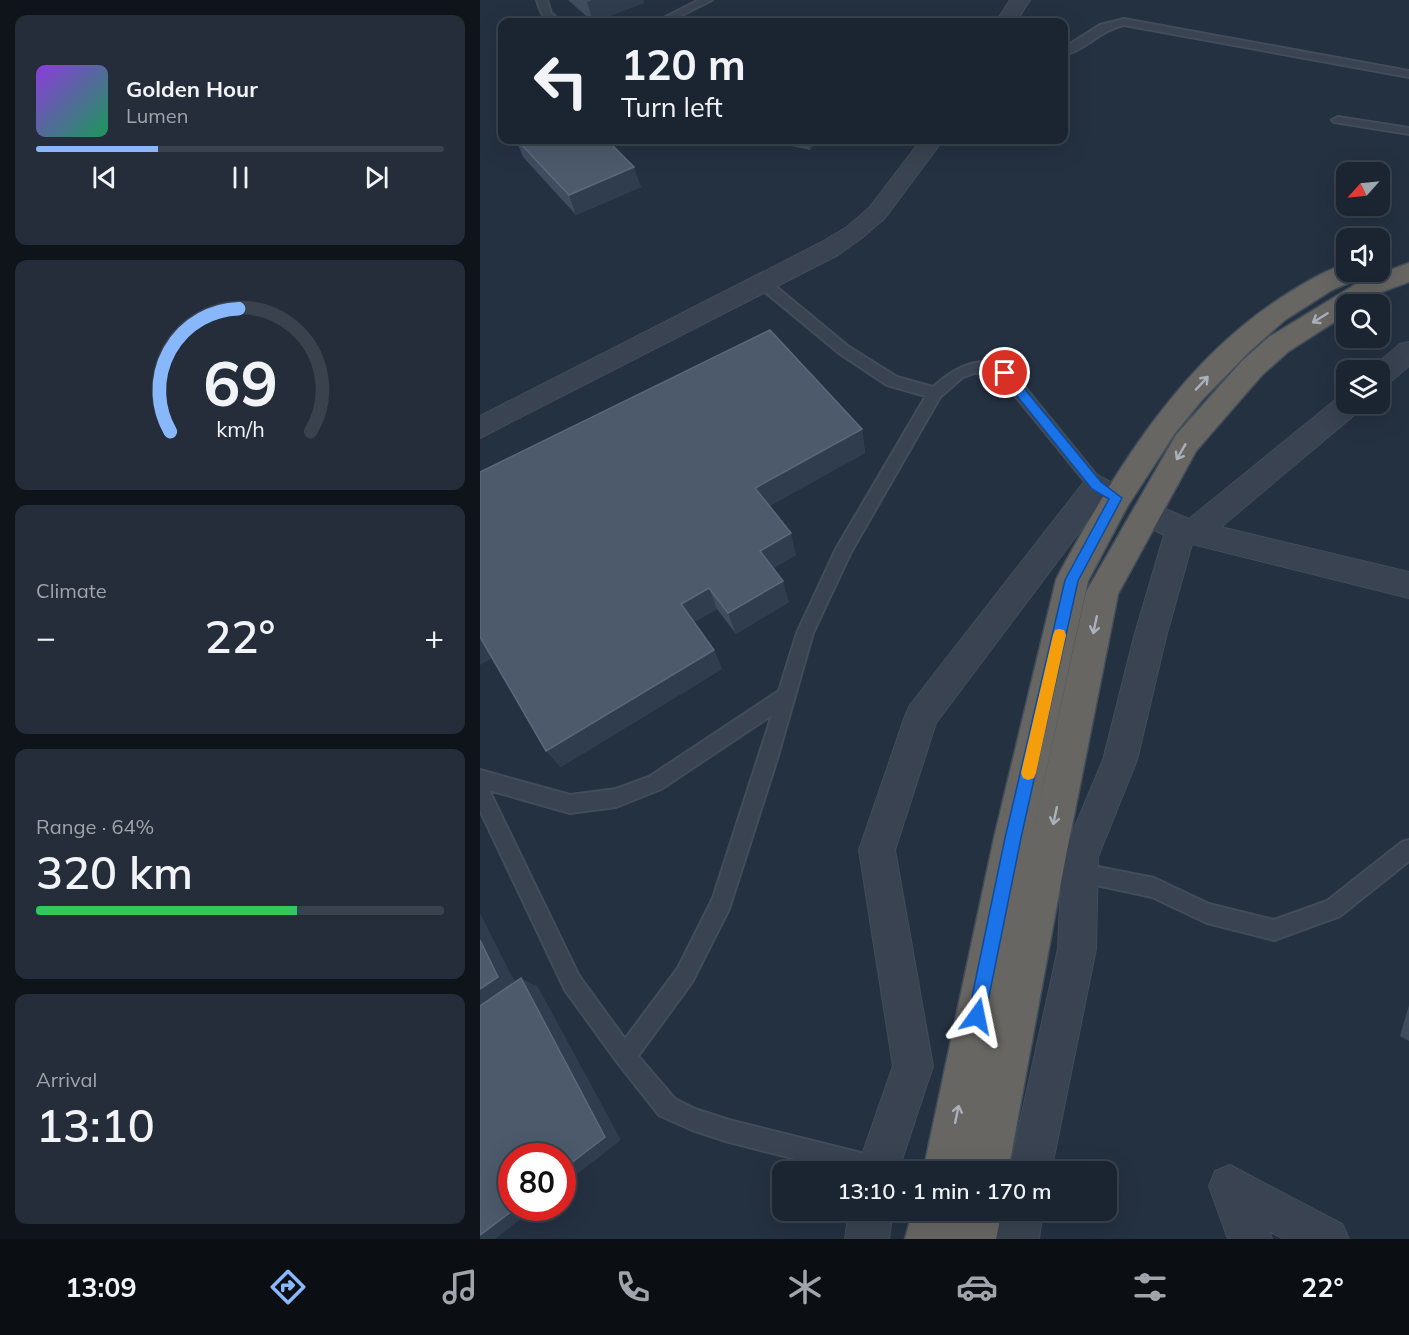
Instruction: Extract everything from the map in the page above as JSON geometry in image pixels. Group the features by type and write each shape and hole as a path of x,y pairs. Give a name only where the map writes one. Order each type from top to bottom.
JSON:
{"highway":[{"path":"1390,255 1409,248"},
{"path":"988,1161 1045,866 1120,499 1186,443 1252,368 1279,345 1370,287 1409,272"},
{"path":"947,1161 1013,838 1072,580 1165,425 1240,344 1276,314 1323,284 1336,278"},
{"path":"928,1239 933,1221"},
{"path":"973,1239 977,1221"}],"street":[{"path":"1009,18 1020,0"},
{"path":"480,428 829,249 877,213 929,144"},
{"path":"1390,367 1409,351"},
{"path":"1032,1161 1077,949 1080,857 1120,760 1150,637 1187,531 1259,480 1337,414"},
{"path":"885,1161 913,1066 877,850 922,716 1120,499 1187,531 1409,585"},
{"path":"1250,1239 1230,1186 1328,1239"},
{"path":"867,1239 870,1221"},
{"path":"1017,1239 1020,1221"}],"lane":[{"path":"542,0 546,14 551,18"},
{"path":"669,18 706,0"},
{"path":"1068,51 1096,30 1109,24 1124,22 1409,74"},
{"path":"1338,120 1409,130"},
{"path":"763,283 844,350 892,381 935,393"},
{"path":"625,1056 686,975 722,902 805,633 844,549 935,393 958,373 973,368 996,368 1005,373 1120,499"},
{"path":"480,779 570,804 616,798 655,783 786,696"},
{"path":"480,791 572,983 625,1056 667,1107 692,1119 729,1131 847,1161"},
{"path":"1045,866 1154,888 1207,913 1274,930 1333,909 1409,849"}],"building":[{"path":"521,144 611,144 634,167 569,195"},
{"path":"770,330 862,429 755,488 791,533 760,551 783,581 728,613 709,588 681,604 714,650 546,751 480,637 480,472"},
{"path":"480,940 498,977 480,989"},
{"path":"521,978 605,1137 576,1159 576,1143 498,1143 499,1221 480,1235 480,1006"}],"slow traffic":[{"path":"1028,773 1059,635"}],"route":[{"path":"977,1016 1013,838 1072,580 1116,498 1097,486 1005,373"}]}
